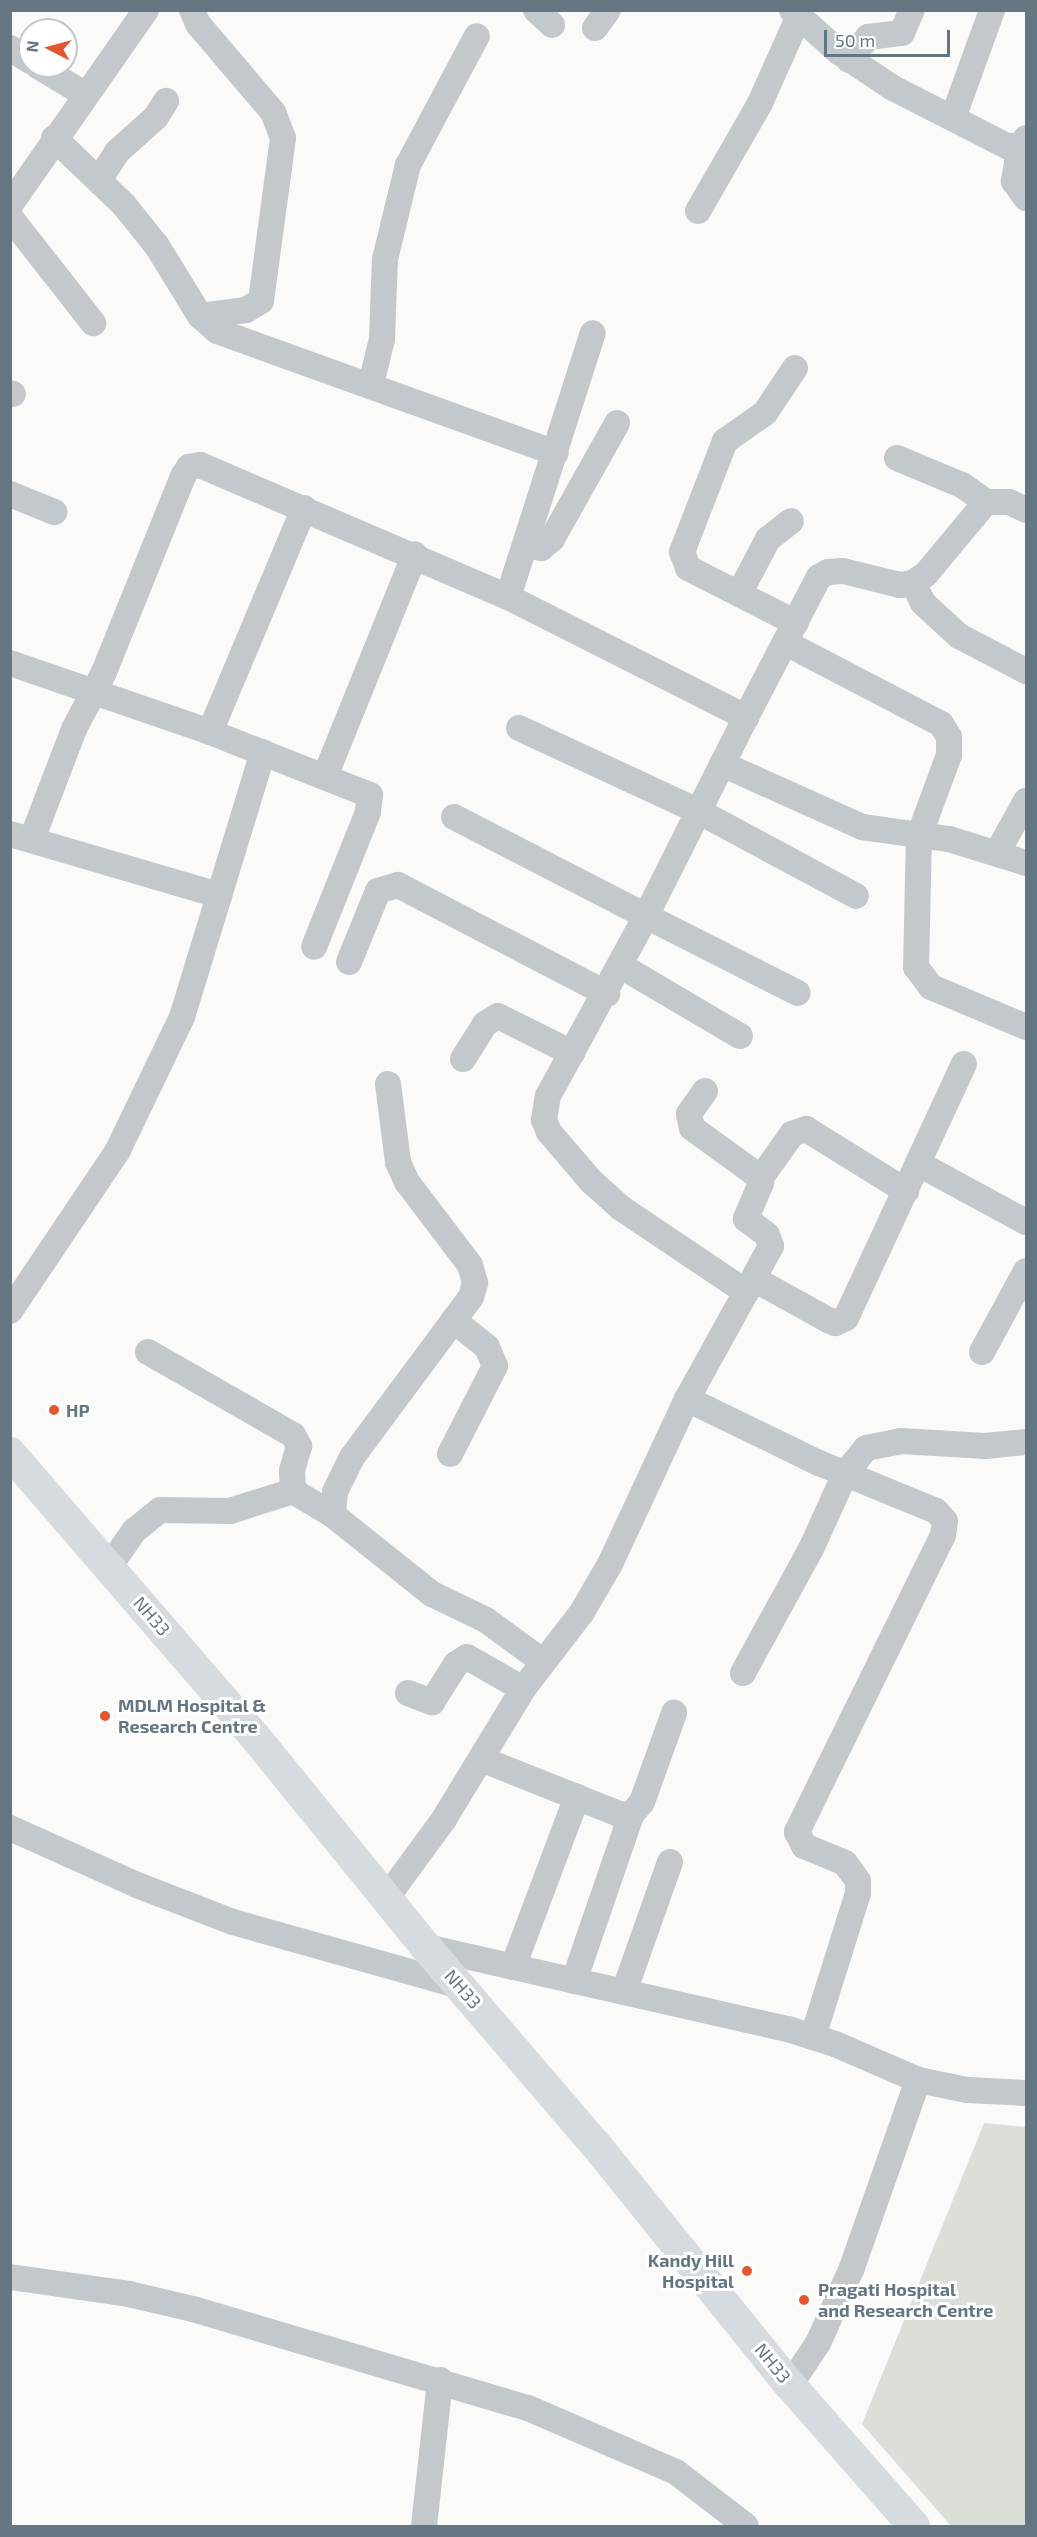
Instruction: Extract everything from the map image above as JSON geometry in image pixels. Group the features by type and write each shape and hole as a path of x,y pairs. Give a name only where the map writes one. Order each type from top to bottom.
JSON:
{"main road":[{"name":"NH33","path":"10,1453 387,1897 426,1947 464,1988 790,2385 914,2526"}],"street":[{"path":"93,323 12,202 54,138 146,10"},
{"path":"192,10 198,24 273,112 283,138 261,301 246,310 200,316"},
{"path":"849,60 868,37 902,33 912,10"},
{"path":"953,118 992,10"},
{"path":"698,211 760,103 795,13 849,60 893,88 1006,146 1023,142 1014,181 1026,198"},
{"path":"371,384 382,339 385,259 408,165 477,36"},
{"path":"58,78 86,95"},
{"path":"99,180 117,152 156,117 166,101"},
{"path":"54,138 99,180 157,246 200,316 217,331 240,341 371,384 556,453"},
{"path":"508,597 593,333"},
{"path":"795,368 765,413 725,441 682,552 688,568 739,594 791,633 941,724 949,737 949,755 919,836 915,952 921,978 931,987 1026,1026"},
{"path":"526,544 542,548 552,539 616,423"},
{"path":"897,458 962,485 986,502 1010,502 1026,510"},
{"path":"219,895 21,836 94,692 189,466 209,468 415,554 508,597 746,717"},
{"path":"10,494 54,512"},
{"path":"964,1064 919,1164 841,1321 828,1320 750,1285 621,1208 591,1180 549,1132 544,1120 544,1107 572,1053 607,994 722,764 791,633 812,587 828,572 843,571 900,585 913,583 926,574 986,502"},
{"path":"210,732 304,508"},
{"path":"739,594 768,540 790,521"},
{"path":"326,774 415,554"},
{"path":"913,583 923,603 959,636 1026,671"},
{"path":"10,663 326,774 363,789 370,795 370,803 314,947"},
{"path":"519,728 700,812 856,896"},
{"path":"10,1311 88,1199 148,1092 182,1017 263,752"},
{"path":"722,764 862,827 919,836 997,853 1026,863"},
{"path":"997,853 1026,801"},
{"path":"454,817 798,993"},
{"path":"350,962 378,891 388,885 398,885 607,994"},
{"path":"621,966 740,1036"},
{"path":"463,1059 486,1024 498,1016 572,1053"},
{"path":"333,1515 335,1492 352,1457 471,1297 474,1273 407,1182 397,1154 388,1084"},
{"path":"705,1091 689,1114 692,1128 760,1179"},
{"path":"387,1897 444,1819 523,1689 542,1661 582,1612 610,1564 687,1398 771,1246 767,1235 746,1219 747,1208 760,1188 760,1179 792,1134 806,1129 906,1191"},
{"path":"919,1164 1026,1222"},
{"path":"982,1352 1026,1271"},
{"path":"450,1454 495,1366 487,1347 453,1320"},
{"path":"148,1352 293,1434 299,1446 292,1471 293,1491"},
{"path":"687,1398 845,1474 936,1511 942,1515 946,1528 797,1832 804,1846 845,1863 858,1881 858,1893 813,2037"},
{"path":"743,1673 806,1558 845,1474 866,1448 880,1443 985,1446 1026,1442"},
{"path":"109,1568 134,1531 160,1510 230,1511 293,1491 333,1515 432,1594 486,1620 542,1661"},
{"path":"408,1693 432,1702 456,1664 467,1657 523,1689"},
{"path":"574,1981 631,1815 642,1802 674,1713"},
{"path":"481,1759 577,1797 631,1815"},
{"path":"513,1967 577,1797"},
{"path":"10,1828 137,1885 233,1922 464,1988"},
{"path":"624,1992 670,1862"},
{"path":"426,1947 813,2037 918,2080 968,2090 1026,2093"},
{"path":"790,2385 818,2343 850,2270 918,2080"},
{"path":"10,2277 129,2294 440,2380 528,2408 620,2445 676,2472 746,2526"},
{"path":"424,2526 440,2380"}],"shaded area":[{"path":"984,2123 1026,2127 1026,2526 951,2526 862,2424"}],"place":[{"name":"HP","path":"54,1410"},
{"name":"MDLM Hospital & Research Centre","path":"105,1716"},
{"name":"Kandy Hill Hospital","path":"747,2271"},
{"name":"Pragati Hospital and Research Centre","path":"804,2300"}]}
